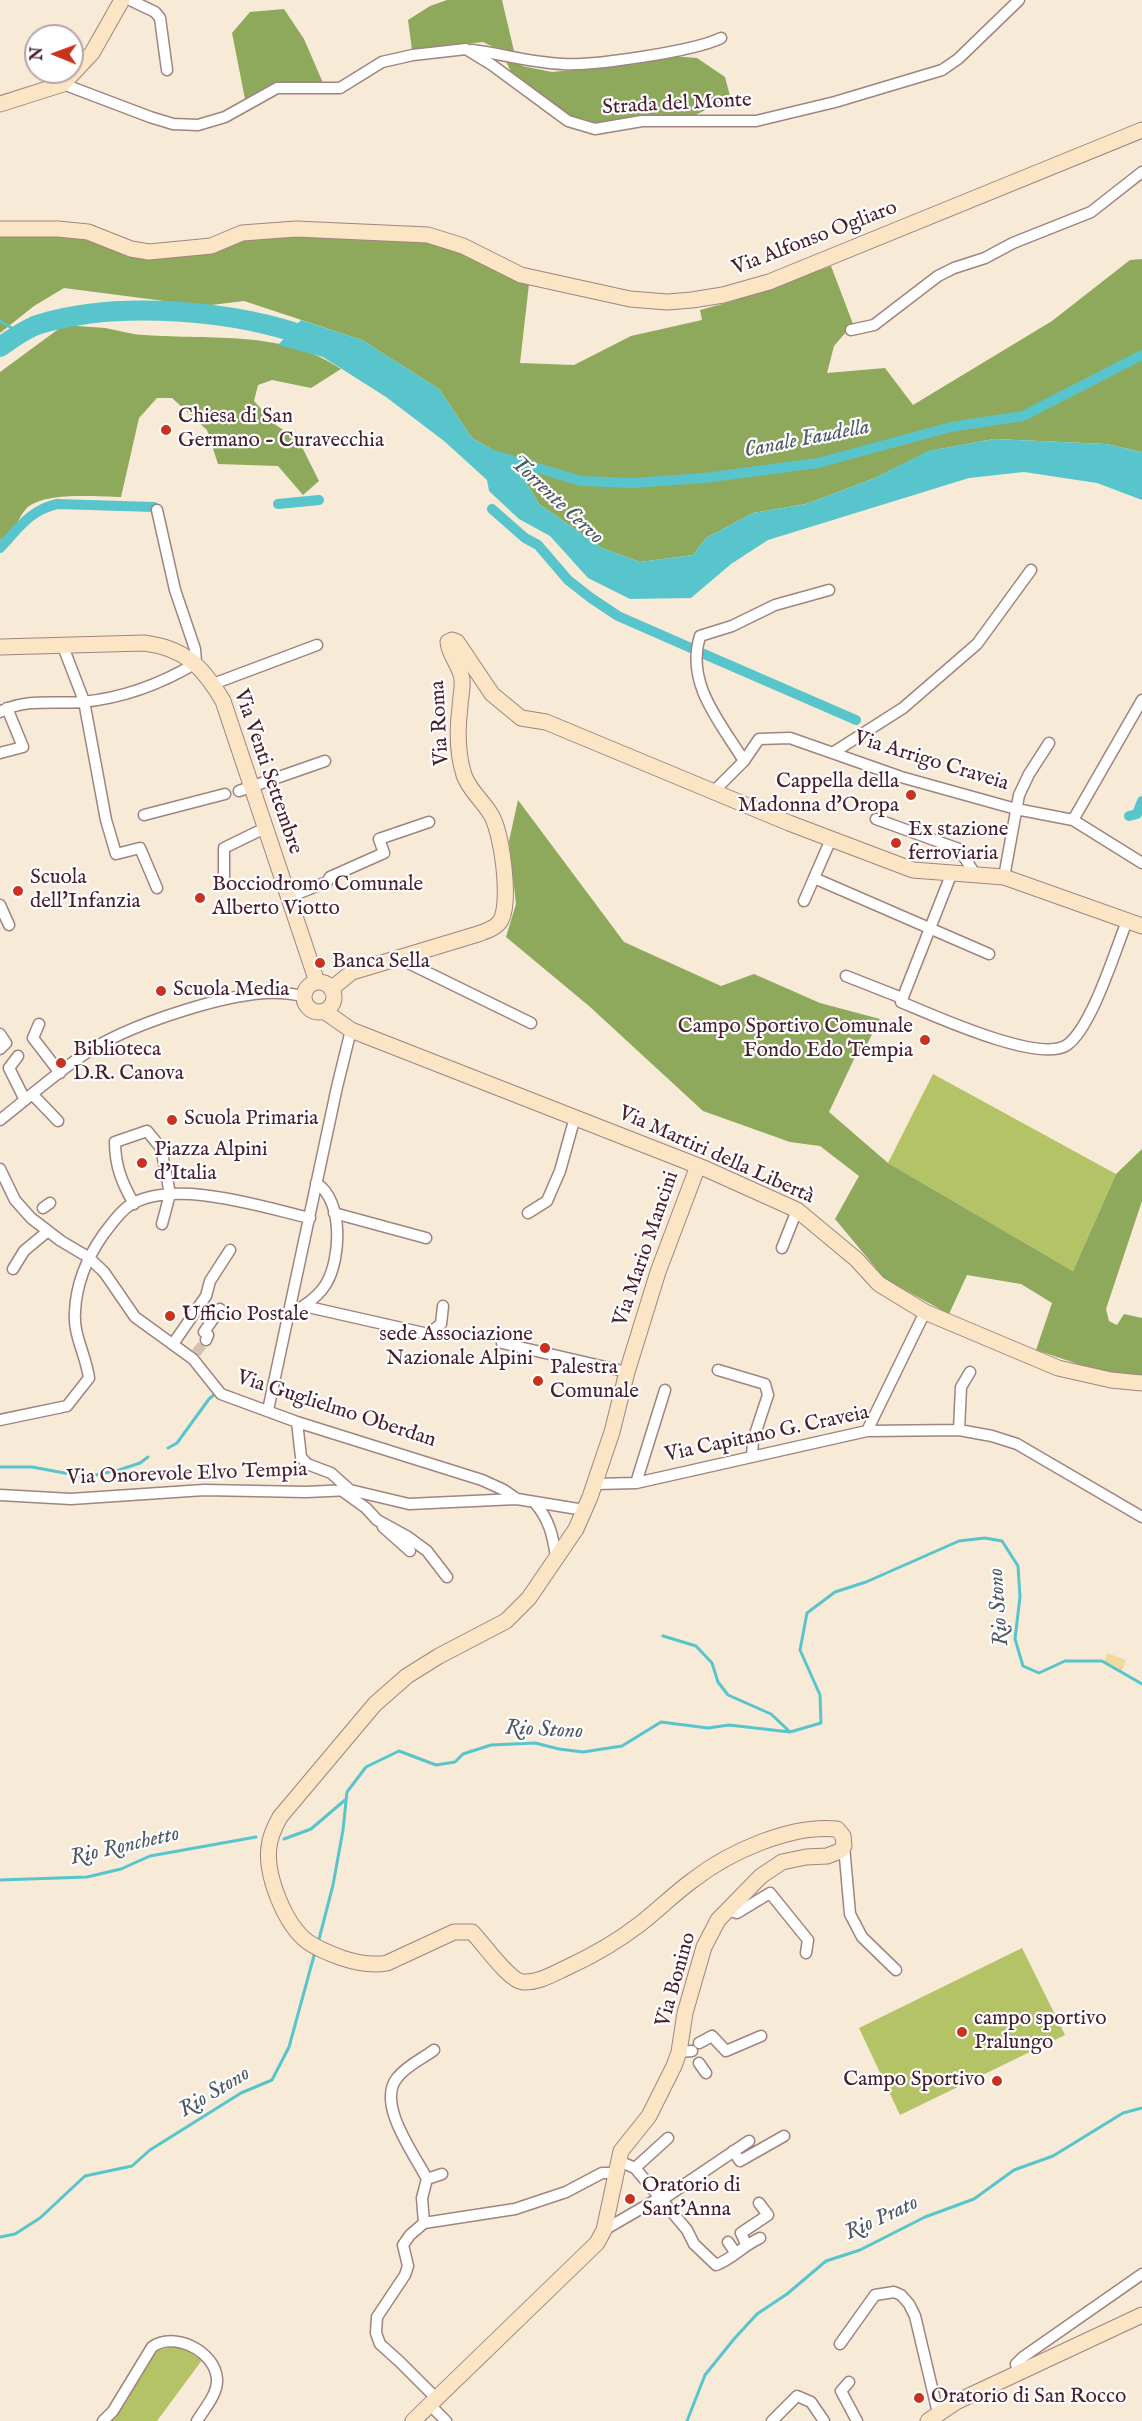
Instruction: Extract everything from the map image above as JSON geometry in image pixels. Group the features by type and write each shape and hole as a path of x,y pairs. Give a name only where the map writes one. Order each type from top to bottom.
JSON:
{"street":[{"path":"84,62 92,53 122,0"},
{"path":"130,0 155,12 160,18 167,70"},
{"name":"Strada del Monte","path":"466,49 568,121 595,129 642,121 756,121 835,102 942,70 958,59 1019,0"},
{"path":"0,104 63,84 173,124 198,125 225,117 277,88 340,88 382,62 414,55 466,49 537,62 566,64 672,50 711,43 721,38"},
{"name":"Via Alfonso Ogliaro","path":"0,229 58,229 88,232 131,249 149,252 211,246 242,233 296,229 428,235 463,246 521,275 630,299 667,302 723,296 778,279 1142,130"},
{"path":"851,330 874,325 938,276 954,268 985,258 1013,243 1091,212 1142,172"},
{"name":"Via Venti Settembre","path":"158,510 175,590 195,649 196,663 223,701 246,789 265,828 317,982"},
{"name":"Via Arrigo Craveia","path":"834,752 903,708 942,677 977,644 1031,570"},
{"path":"744,761 721,729 707,702 699,677 696,648 700,636 732,626 775,605 829,590"},
{"name":"Via Roma","path":"332,989 352,972 492,928 500,922 505,908 505,886 496,825 490,813 476,797 465,777 462,764 457,732 462,680 457,663 448,651 448,642 453,640 457,642 492,694 521,718 546,722 808,831 913,870 951,875 975,874 1004,877 1135,924"},
{"path":"0,647 119,642 165,645 196,663 170,679 137,692 84,701 22,704 3,710 23,747 0,753"},
{"path":"62,644 84,701 106,820 116,854 140,848 157,888"},
{"path":"213,684 317,645"},
{"path":"1073,820 1142,700"},
{"name":"Via Arrigo Craveia","path":"714,791 744,761 759,739 790,738 901,777 1016,809"},
{"name":"Via Arrigo Craveia","path":"1004,877 1019,795 1029,774 1049,743"},
{"path":"246,789 325,761"},
{"path":"144,815 225,794"},
{"path":"1016,809 1073,820 1142,863"},
{"path":"876,819 959,849 975,874"},
{"path":"289,897 327,882 330,877 384,853 380,839 429,822"},
{"path":"224,878 224,848 265,828"},
{"path":"804,901 831,839"},
{"path":"951,875 901,1002 1012,1044 1043,1050 1056,1050 1068,1044 1086,1023 1135,924"},
{"path":"814,878 989,954"},
{"path":"0,905 9,925"},
{"path":"398,958 531,1023"},
{"path":"846,976 902,998"},
{"path":"317,982 332,989 334,1000 329,1009 310,1010 304,996 308,987 317,982"},
{"path":"2,1114 29,1097 93,1049 121,1034 202,1005 264,993 304,996"},
{"name":"Via Martiri della Libertà","path":"324,1011 351,1030 698,1166 798,1210 856,1259 879,1284 925,1312 1058,1368 1111,1380 1142,1383"},
{"path":"39,1024 33,1038 60,1073"},
{"path":"268,1410 351,1030"},
{"path":"0,1034 6,1043 0,1049"},
{"path":"18,1056 9,1068 29,1097 58,1121"},
{"path":"528,1213 547,1201 560,1171 575,1117"},
{"path":"134,1204 121,1182 115,1156 115,1142 147,1131 161,1148 170,1194 162,1224"},
{"name":"Via Mario Mancini","path":"595,1484 658,1272 698,1166"},
{"name":"Via Guglielmo Oberdan","path":"0,1169 15,1200 40,1211 48,1231 60,1242 88,1257 104,1272 135,1317 173,1344 195,1356 221,1394 297,1422 482,1480 517,1499 584,1510"},
{"path":"290,1314 318,1296 327,1283 333,1265 338,1227 322,1187 316,1183"},
{"path":"0,1420 67,1406 89,1378 87,1362 75,1333 75,1311 88,1257 113,1221 134,1204 170,1194 198,1194 310,1218"},
{"path":"782,1248 798,1210"},
{"path":"334,1213 426,1238"},
{"path":"14,1269 24,1251 48,1231"},
{"path":"173,1344 206,1296 210,1281 230,1250"},
{"path":"304,1306 428,1334 441,1324 443,1306"},
{"path":"206,1340 208,1335 204,1332 220,1309"},
{"path":"867,1431 925,1312"},
{"path":"502,1343 627,1372"},
{"path":"718,1370 765,1384 768,1395 753,1440 752,1457"},
{"path":"959,1430 961,1387 970,1372"},
{"path":"636,1483 665,1390"},
{"path":"297,1422 301,1457 306,1464 331,1473 345,1490 410,1551"},
{"name":"Via Capitano G. Craveia","path":"595,1484 636,1483 867,1431 959,1430 992,1436 1017,1444 1142,1517"},
{"path":"556,1557 576,1529 595,1484"},
{"name":"Via Onorevole Elvo Tempia","path":"0,1495 72,1499 204,1490 306,1492 345,1490 409,1504 517,1499"},
{"path":"535,1503 544,1514 553,1535 556,1557"},
{"path":"377,1520 427,1551 447,1577"},
{"name":"Via Bonino","path":"413,2421 597,2243 604,2230 625,2146 649,2116 692,2053 685,2013 704,1947 718,1920 760,1876 782,1862 827,1856 840,1851 844,1846 843,1836 837,1829 821,1828 756,1845 724,1860 694,1879 639,1925 595,1953 544,1979 522,1983 508,1975 472,1932 454,1932 387,1963 376,1965 357,1963 328,1953 309,1942 294,1927 279,1898 269,1867 269,1846 274,1827 280,1817 375,1704 407,1676 439,1656 506,1621 529,1598 556,1557"},
{"path":"844,1846 850,1914 862,1937 896,1970"},
{"path":"728,1910 737,1913 770,1893 808,1940 806,1953"},
{"path":"706,2073 692,2053 712,2036 726,2051 761,2036"},
{"path":"424,2223 422,2199 427,2179 399,2129 391,2093 396,2079 404,2071 434,2050"},
{"path":"733,2151 740,2161 784,2136"},
{"path":"635,2168 668,2138"},
{"path":"604,2230 662,2198 749,2141"},
{"path":"446,2421 400,2362 380,2344 376,2333 377,2317 405,2275 408,2266 403,2245 410,2235 424,2223 515,2209 566,2192 618,2167 635,2168 687,2230 694,2244 716,2265 746,2244 760,2238"},
{"path":"427,2179 442,2174"},
{"path":"746,2244 741,2233 768,2215 759,2203"},
{"path":"728,2242 735,2252"},
{"path":"1018,2372 1016,2364 1023,2357 1142,2274"},
{"path":"840,2344 875,2295 894,2292 901,2295 915,2316 929,2383 933,2417 956,2402 1142,2315"},
{"path":"103,2421 113,2411 152,2347 158,2343 177,2340 186,2343 208,2360 215,2371 217,2381 214,2392 197,2421"},
{"path":"849,2382 841,2391 857,2421"},
{"path":"772,2421 797,2396 811,2402 824,2421"}],"green space":[{"path":"447,0 502,0 514,51 522,66 552,72 636,64 671,56 697,58 725,77 730,96 696,115 597,125 570,117 513,76 501,51 483,42 412,50 408,20 430,6"},
{"path":"284,9 304,39 323,83 276,83 245,99 232,33 250,12"},
{"path":"0,235 86,239 127,256 149,259 214,253 245,240 297,236 426,242 458,252 529,284 520,363 574,365 631,336 702,320 700,310 733,301 831,266 853,324 834,346 827,373 885,368 913,405 1052,321 1130,260 1142,259 1142,452 1106,444 994,439 929,451 875,478 806,504 753,513 706,538 693,555 640,562 602,548 539,504 514,462 472,438 439,389 362,340 244,301 203,306 64,288 34,306 0,333"},
{"path":"64,325 105,328 140,335 271,342 296,348 341,369 311,388 272,380 258,385 254,401 276,425 299,441 319,481 303,495 278,466 218,464 207,430 172,398 157,398 139,418 121,497 71,496 34,503 22,514 14,529 0,540 0,372"},
{"path":"518,800 624,942 721,986 754,974 820,1003 880,1019 866,1046 855,1057 829,1112 888,1163 1073,1271 1116,1174 1142,1149 1142,1201 1106,1309 1109,1321 1117,1325 1124,1314 1142,1318 1142,1377 1108,1374 1036,1350 1052,1303 1021,1284 967,1275 949,1314 885,1279 835,1219 859,1176 820,1146 790,1142 703,1111 589,1006 506,937 516,904 509,841"},
{"path":"933,1074 1116,1174 1073,1271 888,1163"},
{"name":"campo sportivo Pralungo","path":"1022,1948 1065,2035 900,2115 859,2028"},
{"path":"180,2346 202,2360 157,2421 108,2421 157,2350"}],"sand":[{"path":"1107,1653 1126,1660 1121,1673 1115,1666 1117,1670 1104,1662"}],"water":[{"path":"301,320 362,340 439,389 472,438 514,462 539,504 602,548 640,562 693,555 706,538 753,513 806,504 875,478 928,451 994,439 1106,444 1142,452 1142,500 1097,483 1024,472 969,478 768,540 731,564 691,598 630,599 588,578 550,536 519,519 489,491 487,480 444,441 386,397 323,357 278,345"}],"waterway":[{"name":"Torrente Cervo","path":"0,347 24,331 40,324 105,312 141,311 214,315 250,321 314,339"},
{"path":"0,321 22,334"},
{"name":"Canale Faudella","path":"494,455 581,481 633,483 704,478 818,463 951,427 1023,416 1142,355"},
{"path":"278,504 319,500"},
{"path":"0,548 32,516 57,504 154,507"},
{"path":"492,509 525,538 538,545 568,580 591,598 618,616 691,648"},
{"path":"704,654 856,720"},
{"path":"1129,816 1137,814 1142,801"},
{"path":"168,1448 177,1443 215,1394"},
{"path":"0,1467 32,1467 86,1477 119,1470 140,1463 148,1457"},
{"name":"Rio Stono","path":"318,1943 333,1885 347,1792 366,1767 399,1751 436,1765 455,1762 463,1754 491,1745 535,1743 583,1752 622,1746 661,1722 708,1728 729,1725 790,1732 821,1723 820,1695 800,1650 807,1613 835,1592 866,1582 959,1541 985,1538 1002,1541 1018,1566 1020,1597 1015,1639 1023,1666 1039,1673 1065,1661 1102,1661 1142,1684"},
{"path":"663,1636 696,1646 712,1663 718,1682 728,1695 771,1714 789,1731"},
{"name":"Rio Ronchetto","path":"284,1839 311,1829 345,1800"},
{"name":"Rio Ronchetto","path":"0,1880 87,1877 121,1869 150,1856 256,1837"},
{"name":"Rio Stono","path":"0,2237 15,2234 40,2218 85,2176 132,2166 150,2150 241,2093 272,2080 289,2047 315,1952"},
{"name":"Rio Prato","path":"687,2421 705,2375 734,2339 757,2314 787,2294 826,2261 860,2250 925,2217 974,2199 1014,2170 1053,2156 1123,2113 1142,2108"}],"tunnel":[{"path":"196,1353 206,1340"}],"place":[{"name":"Chiesa di San Germano - Curavecchia","path":"166,430"},
{"name":"Cappella della Madonna d'Oropa","path":"911,795"},
{"name":"Ex stazione ferroviaria","path":"896,843"},
{"name":"Scuola dell'Infanzia","path":"18,891"},
{"name":"Bocciodromo Comunale Alberto Viotto","path":"200,898"},
{"name":"Banca Sella","path":"320,963"},
{"name":"Scuola Media","path":"161,991"},
{"name":"Campo Sportivo Comunale Fondo Edo Tempia","path":"925,1040"},
{"name":"Biblioteca D.R. Canova","path":"61,1063"},
{"name":"Scuola Primaria","path":"172,1120"},
{"name":"Piazza Alpini d'Italia","path":"142,1163"},
{"name":"Ufficio Postale","path":"170,1316"},
{"name":"sede Associazione Nazionale Alpini","path":"545,1348"},
{"name":"Palestra Comunale","path":"538,1381"},
{"name":"campo sportivo Pralungo","path":"962,2032"},
{"name":"Campo Sportivo","path":"997,2081"},
{"name":"Oratorio di Sant'Anna","path":"630,2199"},
{"name":"Oratorio di San Rocco","path":"919,2398"}]}
